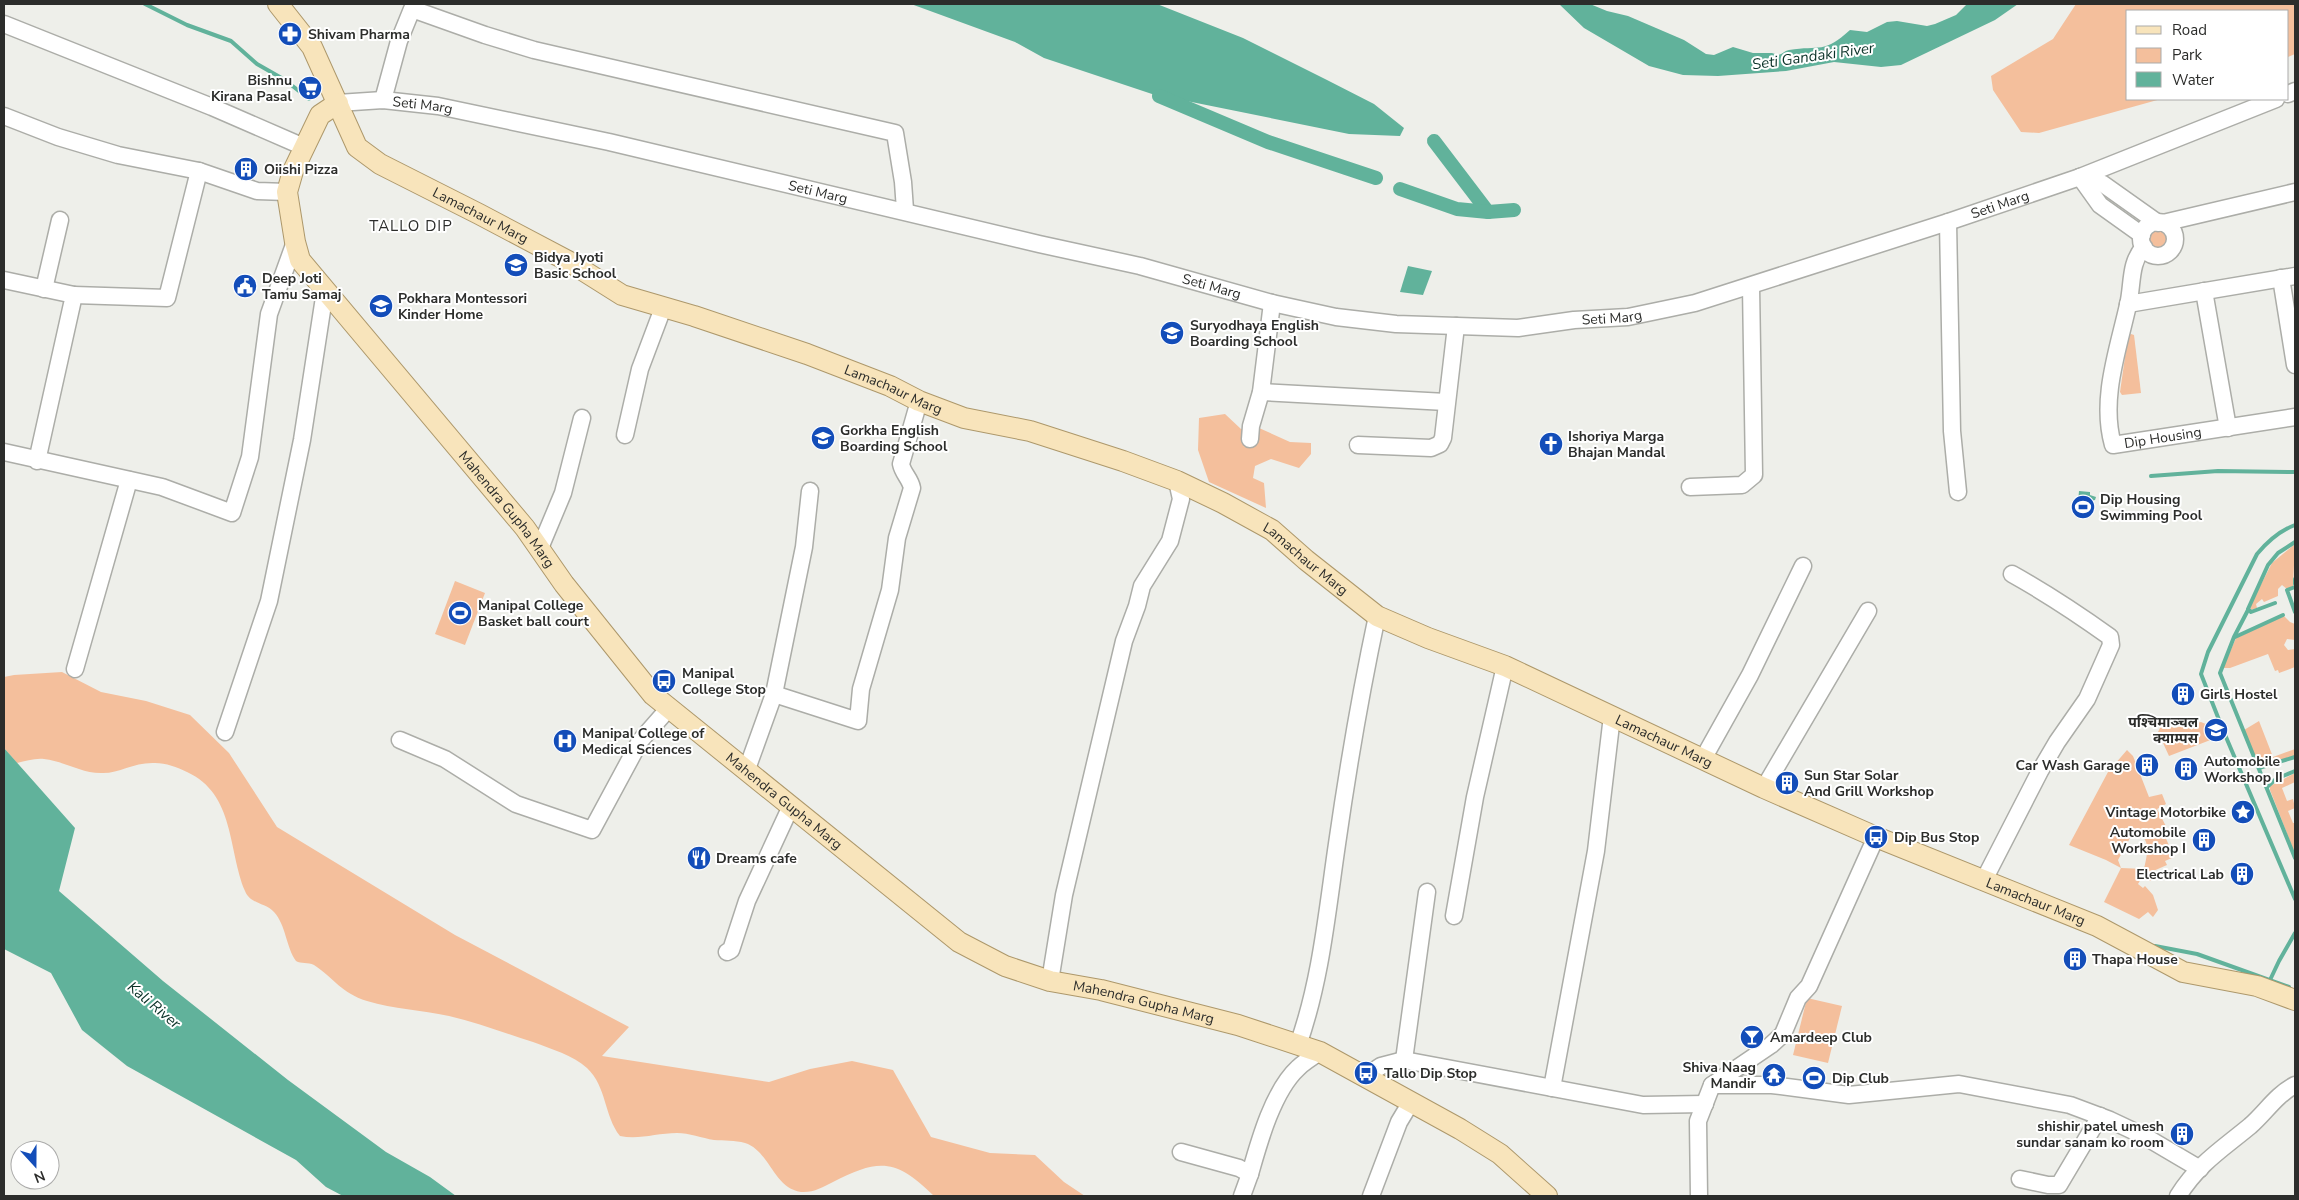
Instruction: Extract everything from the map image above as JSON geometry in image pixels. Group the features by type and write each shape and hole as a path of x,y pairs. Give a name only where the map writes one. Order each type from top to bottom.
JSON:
{"main road":[{"name":"Lamachaur Marg","path":"278,4 312,47 356,147 380,164 528,240 622,295 694,316 807,354 890,386 919,402 964,418 1040,434 1123,460 1177,481 1223,503 1272,530 1312,566 1377,616 1428,638 1505,666 1703,760 1876,837 2097,926 2183,972 2257,986 2295,1000"},
{"name":"Mahendra Gupha Marg","path":"338,103 320,114 292,171 287,192 295,242 300,260 540,548 569,591 653,695 959,942 1005,966 1050,981 1101,990 1229,1022 1320,1052 1460,1129 1500,1154 1546,1196"}],"street":[{"path":"383,100 399,41 412,9 534,50 895,133 903,182 905,210"},
{"path":"4,24 212,107 304,148"},
{"name":"Seti Marg","path":"338,103 383,100 438,106 609,142 905,210 1039,244 1140,266 1272,303 1336,317 1396,324 1518,328 1574,320 1628,317 1694,303 1751,286 2080,177 2273,100"},
{"path":"4,116 58,137 118,155 199,171 257,191 287,192"},
{"path":"4,280 74,296 167,298 199,171"},
{"path":"2080,177 2103,184 2160,223 2172,229 2174,234 2172,250 2159,256 2149,253 2143,241 2100,205 2080,177"},
{"path":"2143,241 2148,226 2295,192"},
{"path":"44,290 60,220"},
{"path":"1948,222 1952,431 1958,492"},
{"name":"Dip Housing","path":"2143,241 2133,264 2128,304 2114,359 2109,400 2113,445 2295,417"},
{"path":"4,452 162,488 232,513 250,457 269,314 295,242"},
{"path":"2128,304 2288,277 2295,365"},
{"path":"1690,488 1742,485 1754,475 1751,286"},
{"path":"225,732 269,601 302,440 325,291"},
{"path":"2204,291 2228,428"},
{"path":"37,461 74,296"},
{"path":"1250,439 1251,426 1261,392 1272,303"},
{"path":"625,435 640,369 663,308"},
{"path":"1358,445 1431,448 1440,444 1443,438 1456,326"},
{"path":"1261,392 1446,402"},
{"path":"774,694 858,721 861,689 890,590 897,538 912,488 911,480 903,472 901,464 919,402"},
{"path":"540,548 564,493 582,418"},
{"path":"75,669 129,480"},
{"path":"1050,981 1064,895 1124,641 1142,586 1170,541 1181,498 1177,481"},
{"path":"747,769 774,694 804,547 810,491"},
{"path":"1703,760 1750,675 1803,566"},
{"path":"1984,880 2040,771 2057,742 2087,700 2111,645 2110,638 2082,617 2054,597 2012,574"},
{"path":"1764,788 1868,610"},
{"path":"1298,1045 1311,1008 1320,961 1361,694 1377,616"},
{"path":"1454,916 1475,797 1505,666"},
{"path":"400,740 445,759 516,804 592,830 640,741 669,708"},
{"path":"1552,1088 1596,851 1612,716"},
{"path":"726,952 730,950 747,902 791,806"},
{"path":"1699,1196 1698,1121 1712,1085 1771,1045 1783,1034 1798,998 1809,986 1876,837"},
{"path":"1404,1060 1427,892"},
{"path":"1242,1196 1258,1146 1278,1096 1297,1069 1320,1052"},
{"path":"1366,1076 1381,1066 1404,1060 1643,1105 1705,1104"},
{"path":"1712,1085 1772,1085 1849,1095 1959,1084 2070,1105 2144,1136 2200,1168"},
{"path":"2178,1196 2200,1168 2226,1143 2250,1126 2282,1092 2295,1085"},
{"path":"1371,1196 1399,1122 1411,1102"},
{"path":"2020,1179 2048,1185 2058,1185 2100,1116"},
{"path":"1181,1152 1239,1168 1250,1174"}],"green space":[{"path":"2076,4 2295,4 2295,54 2289,57 2289,10 2126,10 2126,100 2157,100 2039,133 2021,132 1993,90 1991,76 2053,39"},
{"path":"2159,230 2166,233 2169,240 2166,247 2159,250 2152,247 2149,240 2152,233"},
{"path":"2134,335 2141,393 2122,395 2120,392 2128,336"},
{"path":"1225,414 1241,429 1259,428 1290,442 1311,443 1311,454 1299,468 1271,459 1255,466 1253,478 1264,483 1266,508 1209,482 1198,450 1199,418"},
{"path":"2295,544 2293,586 2287,589 2282,585 2278,589 2278,596 2264,602 2262,599 2256,604 2257,608 2251,610 2250,606 2272,563"},
{"name":"Manipal College Basket ball court","path":"455,581 485,593 465,645 435,634"},
{"path":"2284,616 2295,624 2295,640 2287,639 2284,645 2288,650 2295,649 2295,667 2279,673 2278,670 2275,671 2268,654 2230,668 2223,668 2236,638"},
{"path":"62,672 101,692 146,701 190,715 229,753 277,827 455,935 629,1027 602,1056 769,1082 810,1069 852,1061 893,1070 931,1137 990,1153 1035,1155 1064,1182 1085,1196 934,1196 909,1175 887,1166 863,1169 810,1192 801,1192 784,1184 760,1153 745,1143 714,1140 682,1133 634,1137 620,1136 611,1120 594,1076 575,1059 533,1042 460,1019 387,1006 358,998 344,990 314,965 296,961 278,917 271,909 254,901 245,891 228,824 214,794 203,782 187,772 159,763 140,764 109,773 95,773 44,759 17,763 4,748 4,677"},
{"path":"2259,721 2273,757 2295,749 2295,756 2259,768 2244,730"},
{"path":"2201,722 2208,725 2213,739 2169,756 2158,732 2160,728 2167,725 2174,728"},
{"path":"2127,750 2133,756 2149,797 2162,794 2166,804 2157,809 2169,832 2164,834 2174,857 2165,861 2167,865 2151,872 2153,879 2150,881 2142,877 2138,884 2143,888 2145,886 2153,895 2158,910 2153,917 2148,912 2139,919 2104,902 2121,868 2069,845 2108,772","holes":["2137,832 2145,839 2147,848 2144,869 2121,868 2118,860 2130,838"]},
{"path":"2295,773 2295,782 2282,788 2287,801 2293,799 2295,808 2288,811 2293,823 2295,823 2295,854 2270,786"},
{"path":"1807,998 1842,1006 1828,1063 1793,1055"}],"water":[{"path":"911,4 1157,4 1243,38 1327,80 1374,104 1404,128 1400,136 1349,134 1152,94 1044,58 1015,42"},
{"name":"Seti Gandaki River","path":"1559,4 1590,4 1607,11 1628,16 1684,40 1706,54 1714,55 1733,47 1753,53 1772,53 1778,55 1789,50 1827,46 1834,43 1850,30 1867,32 1887,22 1897,21 1927,26 1935,24 1956,15 1967,4 2018,4 1995,20 1901,65 1881,67 1834,62 1786,71 1718,76 1683,75 1649,66 1584,28"},
{"path":"1408,266 1432,271 1423,295 1400,292"},
{"name":"Dip Housing Swimming Pool","path":"2079,491 2090,492 2090,495 2096,497 2095,500 2090,501 2088,514 2077,513"},
{"name":"Kali River","path":"4,748 75,828 59,891 163,981 288,1080 386,1152 430,1177 456,1196 343,1196 326,1187 296,1160 127,1066 82,1030 51,973 4,949"}],"waterway":[{"path":"145,4 187,25 231,41 257,64 285,80 309,99"},
{"path":"1159,96 1268,142 1376,178"},
{"path":"1434,141 1488,212 1514,210"},
{"path":"1400,189 1457,209 1488,212"},
{"path":"2151,476 2218,471 2295,472"},
{"path":"2295,525 2274,537 2257,554 2208,652 2201,674 2295,899"},
{"path":"2275,603 2251,612 2248,609 2268,565 2278,553 2295,542"},
{"path":"2295,579 2295,584"},
{"path":"2295,587 2287,590 2295,612"},
{"path":"2248,610 2234,637 2220,673 2295,858"},
{"path":"2235,637 2283,615"},
{"path":"2259,768 2295,757"},
{"path":"2267,787 2276,779 2295,771"},
{"path":"2270,980 2295,933"},
{"path":"2155,946 2197,954 2289,987"}],"place":[{"name":"Shivam Pharma","path":"290,34"},
{"name":"Bishnu Kirana Pasal","path":"310,88"},
{"name":"Oiishi Pizza","path":"246,169"},
{"name":"Bidya Jyoti Basic School","path":"516,265"},
{"name":"Deep Joti Tamu Samaj","path":"245,286"},
{"name":"Pokhara Montessori Kinder Home","path":"381,306"},
{"name":"Suryodhaya English Boarding School","path":"1172,333"},
{"name":"Gorkha English Boarding School","path":"823,438"},
{"name":"Ishoriya Marga Bhajan Mandal","path":"1551,444"},
{"name":"Dip Housing Swimming Pool","path":"2083,507"},
{"name":"Manipal College Basket ball court","path":"460,613"},
{"name":"Manipal College Stop","path":"664,681"},
{"name":"Girls Hostel","path":"2183,694"},
{"name":"पश्‍चिमाञ्‍चल क्याम्पस","path":"2216,730"},
{"name":"Manipal College of Medical Sciences","path":"565,741"},
{"name":"Car Wash Garage","path":"2147,765"},
{"name":"Automobile Workshop II","path":"2186,769"},
{"name":"Sun Star Solar And Grill Workshop","path":"1787,783"},
{"name":"Vintage Motorbike","path":"2243,812"},
{"name":"Dip Bus Stop","path":"1876,837"},
{"name":"Automobile Workshop I","path":"2204,840"},
{"name":"Dreams cafe","path":"699,858"},
{"name":"Electrical Lab","path":"2242,874"},
{"name":"Thapa House","path":"2075,959"},
{"name":"Amardeep Club","path":"1752,1037"},
{"name":"Tallo Dip Stop","path":"1366,1073"},
{"name":"Shiva Naag Mandir","path":"1774,1075"},
{"name":"Dip Club","path":"1814,1078"},
{"name":"shishir patel umesh sundar sanam ko room","path":"2182,1134"}],"district":[{"name":"TALLO DIP","path":"411,226"}]}
